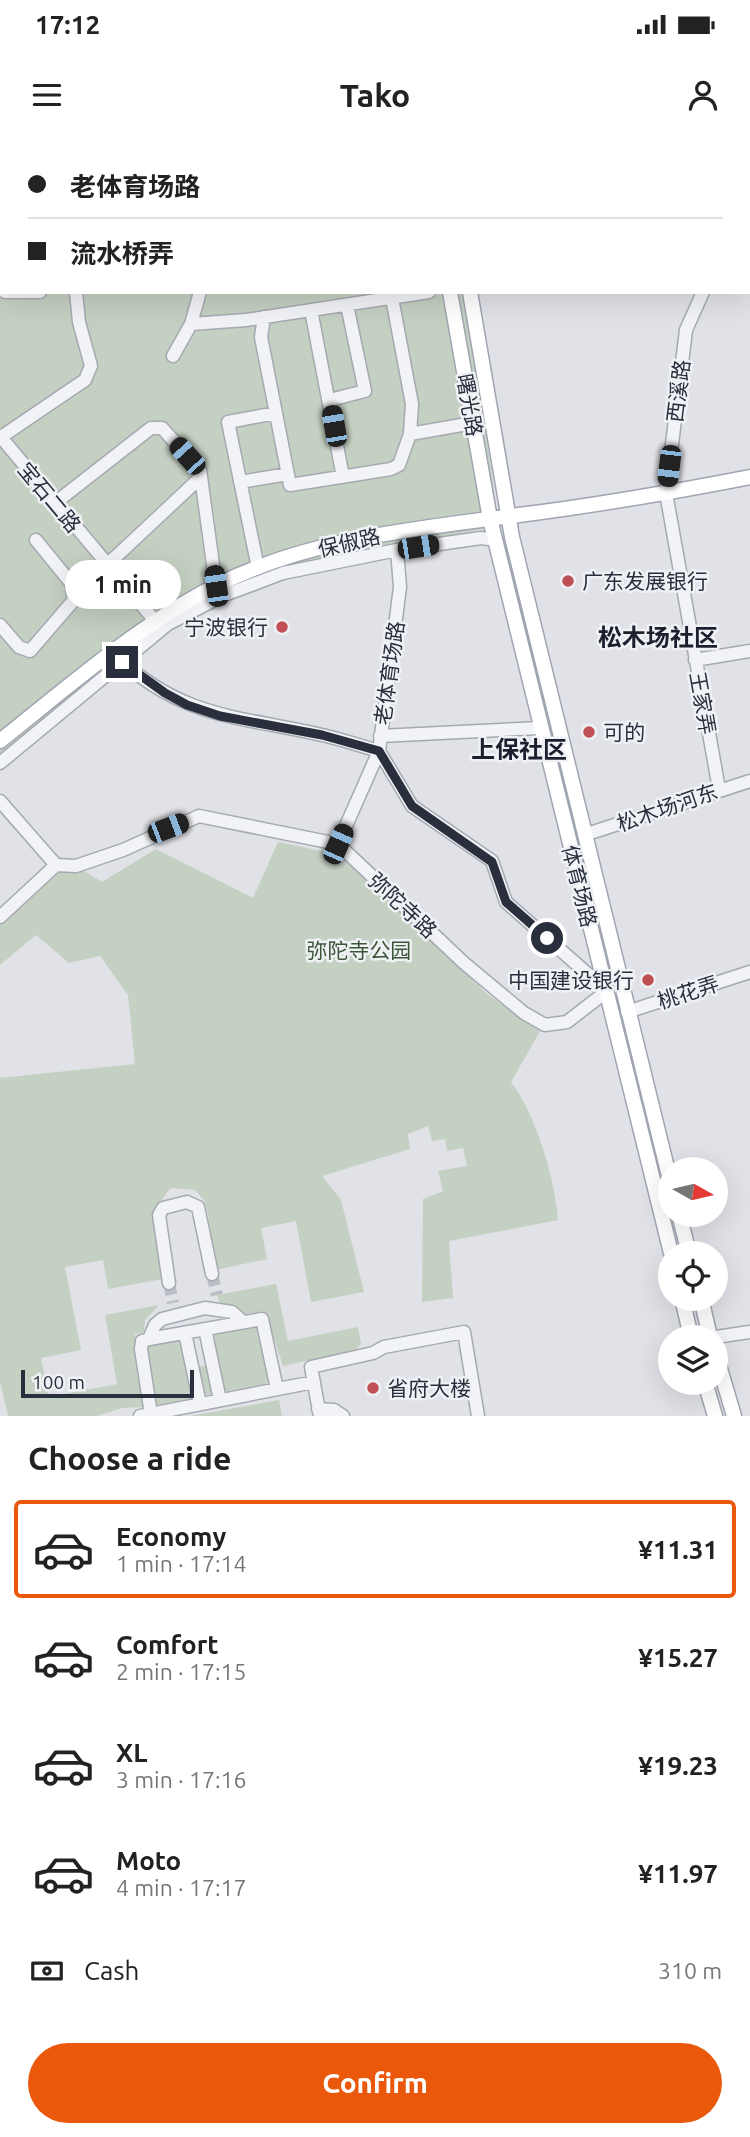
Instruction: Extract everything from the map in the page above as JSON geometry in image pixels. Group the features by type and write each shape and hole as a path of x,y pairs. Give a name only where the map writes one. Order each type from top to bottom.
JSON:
{"main road":[{"name":"曙光路","path":"450,294 491,519"},
{"name":"曙光路","path":"470,294 501,483"},
{"name":"保俶路","path":"0,741 117,657 155,621 216,586 258,568 360,537 666,493 750,477"},
{"name":"体育场路","path":"501,483 584,835 664,1157"},
{"name":"体育场路","path":"491,519 540,728 668,1241"},
{"path":"709,1395 715,1416"},
{"path":"728,1395 734,1416"}],"street":[{"path":"0,437 85,380 91,366 79,322 76,294"},
{"path":"173,356 191,324 199,294"},
{"path":"191,324 264,317 417,294"},
{"name":"西溪路","path":"666,493 685,330 702,294"},
{"path":"264,317 261,337 290,485 399,465 410,433 412,404 392,298"},
{"path":"330,400 365,391 347,305"},
{"path":"311,310 343,477"},
{"path":"258,568 228,422 276,413"},
{"path":"410,433 473,423"},
{"path":"55,503 151,428 162,428 200,470 216,586"},
{"name":"宝石二路","path":"0,437 155,621"},
{"path":"240,482 288,474"},
{"path":"107,565 201,477"},
{"name":"王家弄","path":"666,493 719,789"},
{"path":"0,764 117,657 168,624 222,596 283,573 397,550 481,538 496,540"},
{"path":"0,625 19,647 30,651 74,600 71,583 36,540"},
{"name":"老体育场路","path":"397,550 400,587 379,751 412,806 492,862 506,902 607,991"},
{"path":"273,563 304,569"},
{"path":"695,660 750,651"},
{"path":"0,802 56,865 76,866 88,862 198,816 338,844 379,751 322,735 209,713 165,693 117,657"},
{"path":"380,736 540,728"},
{"name":"松木场河东","path":"584,835 750,781"},
{"name":"弥陀寺路","path":"338,844 464,962 524,1013 545,1025 567,1022 607,991"},
{"path":"0,917 56,865"},
{"name":"桃花弄","path":"627,1012 750,972"},
{"path":"169,1283 159,1215 163,1208 187,1202 198,1207 212,1274"},
{"path":"216,1295 219,1309"},
{"path":"149,1339 155,1325 174,1310 219,1309 232,1312 243,1322"},
{"path":"277,1389 267,1331 261,1319 142,1341 146,1415 314,1382"},
{"path":"205,1329 220,1400"},
{"path":"343,1416 334,1410 319,1412 311,1367 373,1353 384,1347 464,1332 478,1416"},
{"path":"728,1335 750,1332"},
{"path":"185,1333 200,1405"}],"green space":[{"path":"0,294 466,294 499,526 313,561 273,577 154,635 0,764"},
{"name":"弥陀寺公园","path":"278,842 336,854 390,899 487,994 540,1031 511,1082 528,1112 543,1148 558,1220 449,1241 453,1298 422,1302 423,1199 443,1191 438,1171 467,1166 463,1148 447,1151 445,1139 432,1141 428,1126 408,1134 410,1149 322,1176 341,1200 364,1292 311,1302 296,1221 261,1228 267,1259 216,1270 204,1200 195,1190 171,1188 163,1198 157,1219 159,1242 168,1278 108,1289 103,1260 65,1267 81,1350 41,1358 49,1397 117,1384 105,1315 159,1305 145,1320 144,1332 135,1334 143,1407 122,1408 97,1416 8,1416 0,1381 0,1078 135,1064 128,995 100,956 69,963 36,935 0,965 0,917 56,865 42,846 102,882 156,849 253,898"},
{"path":"276,1284 288,1341 358,1327 361,1344 355,1350 283,1366 265,1311 247,1314 220,1303 217,1295"},
{"path":"258,1325 270,1383 223,1392 212,1334"},
{"path":"181,1341 192,1400 155,1406 147,1345"},
{"path":"207,1365 213,1394 202,1395 198,1367"},
{"path":"279,1400 282,1416 190,1416"}],"tunnel":[{"path":"212,1274 217,1295"},
{"path":"169,1283 173,1303"}],"place":[{"name":"广东发展银行","path":"568,581"},
{"name":"宁波银行","path":"282,627"},
{"name":"可的","path":"589,732"},
{"name":"中国建设银行","path":"648,980"},
{"name":"省府大楼","path":"373,1388"}],"district":[{"name":"松木场社区","path":"658,637"},
{"name":"上保社区","path":"519,749"}],"route":[{"path":"122,662 165,693 187,705 220,716 322,735 379,751 412,806 492,862 506,902 547,938"}]}
